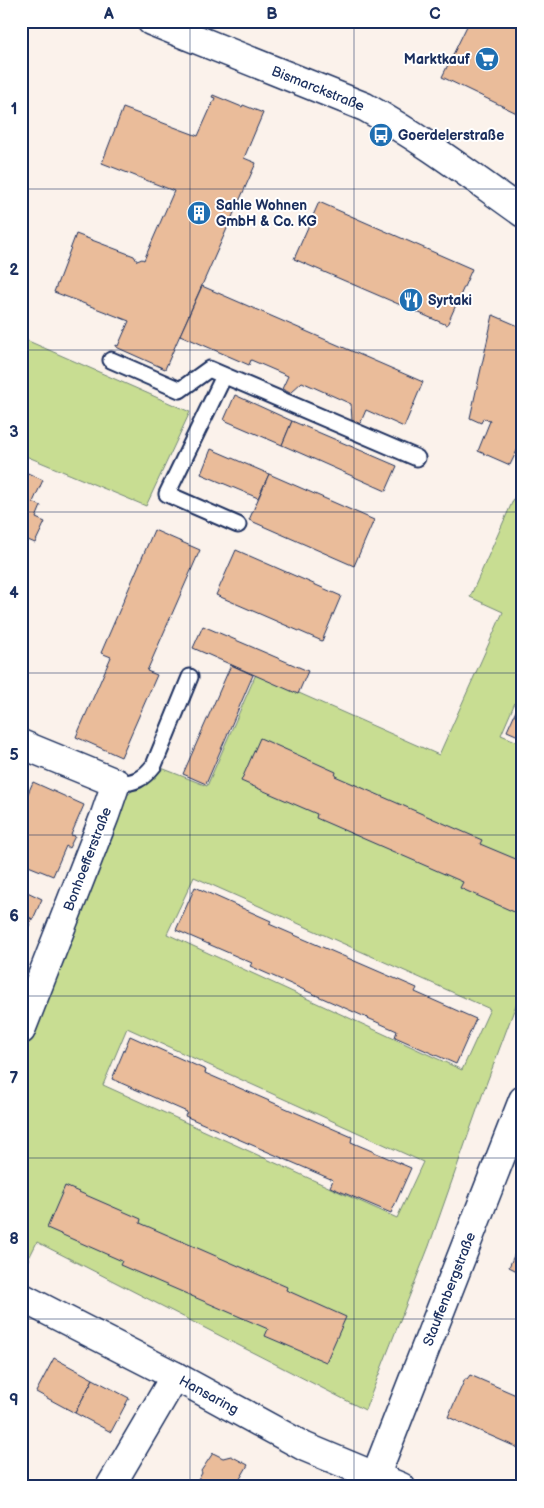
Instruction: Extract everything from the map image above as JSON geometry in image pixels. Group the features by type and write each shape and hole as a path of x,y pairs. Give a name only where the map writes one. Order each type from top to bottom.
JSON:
{"street":[{"name":"Bismarckstraße","path":"151,21 187,28 365,107 440,154 523,213"},
{"path":"21,744 116,783"},
{"name":"Bonhoefferstraße","path":"21,1030 116,783"},
{"name":"Stauffenbergstraße","path":"375,1477 523,1100"},
{"name":"Hansaring","path":"21,1297 175,1376 304,1447 400,1487"},
{"path":"110,1487 175,1376"}],"lane":[{"path":"111,360 180,390 209,369 417,458"},
{"path":"224,376 167,494 238,525"},
{"path":"116,783 137,781 145,776 154,765 190,677"}],"green space":[{"path":"26,340 190,412 146,506 21,454 21,354"},
{"path":"523,478 523,684 501,735 523,744 523,986 429,1246 365,1410 37,1242 27,1262 21,1259 21,1030 105,815 159,767 207,786 256,674 439,755 503,612 470,597","holes":["194,877 490,1009 462,1070 167,934","127,1028 423,1162 397,1218 103,1085"]}],"building":[{"path":"21,21 29,23 21,43"},
{"name":"Marktkauf","path":"462,21 523,21 523,116 442,77 468,24"},
{"name":"Sahle Wohnen GmbH & Co. KG","path":"213,95 263,113 244,158 256,163 165,369 116,347 129,321 54,292 76,234 134,256 137,261 144,260 174,191 102,163 123,108 198,136 215,98 212,97"},
{"path":"319,202 472,269 447,325 294,259"},
{"path":"202,286 423,382 404,427 366,410 360,424 352,420 351,404 302,382 290,393 282,389 288,376 251,360 249,365 180,335"},
{"path":"493,315 523,328 523,438 510,465 478,451 490,421 483,418 481,423 470,418"},
{"path":"235,395 292,421 282,445 224,420"},
{"path":"292,421 397,466 386,491 282,445"},
{"path":"211,449 269,474 258,498 201,474"},
{"path":"21,470 43,480 33,502 41,506 36,518 45,522 35,543 21,537"},
{"path":"269,474 374,520 354,566 249,520"},
{"path":"154,530 200,550 147,671 157,675 121,757 76,737 111,657 101,653"},
{"path":"236,550 341,596 322,641 216,595"},
{"path":"203,626 308,671 298,694 193,648"},
{"path":"231,665 253,675 206,784 183,774"},
{"path":"523,695 523,738 507,731"},
{"path":"260,738 336,772 335,776 482,840 480,844 523,862 523,911 521,915 460,888 463,882 316,818 317,814 241,781"},
{"path":"33,782 84,805 71,835 75,836 69,848 66,846 53,876 21,863 21,809"},
{"path":"195,887 271,921 269,924 417,988 415,992 476,1019 456,1064 395,1037 397,1031 250,966 252,963 176,930"},
{"path":"21,889 42,899 33,919 21,914"},
{"path":"21,914 32,919 21,944"},
{"path":"130,1036 206,1070 205,1073 352,1137 351,1142 411,1168 391,1213 330,1187 333,1180 185,1116 187,1112 112,1079"},
{"path":"65,1186 141,1219 140,1223 287,1287 286,1290 346,1317 326,1362 265,1336 268,1329 120,1265 122,1261 47,1228"},
{"path":"523,1235 523,1274 509,1267"},
{"path":"54,1358 93,1379 75,1413 36,1392"},
{"path":"470,1375 523,1398 523,1450 448,1417 465,1379"},
{"path":"93,1379 129,1398 111,1432 75,1413"},
{"path":"213,1453 223,1458 231,1456 248,1465 237,1484 233,1482 230,1487 194,1487 202,1473 201,1471"}],"place":[{"name":"Marktkauf","path":"487,59"},
{"name":"Goerdelerstraße","path":"381,135"},
{"name":"Sahle Wohnen GmbH & Co. KG","path":"199,213"},
{"name":"Syrtaki","path":"411,300"}]}
